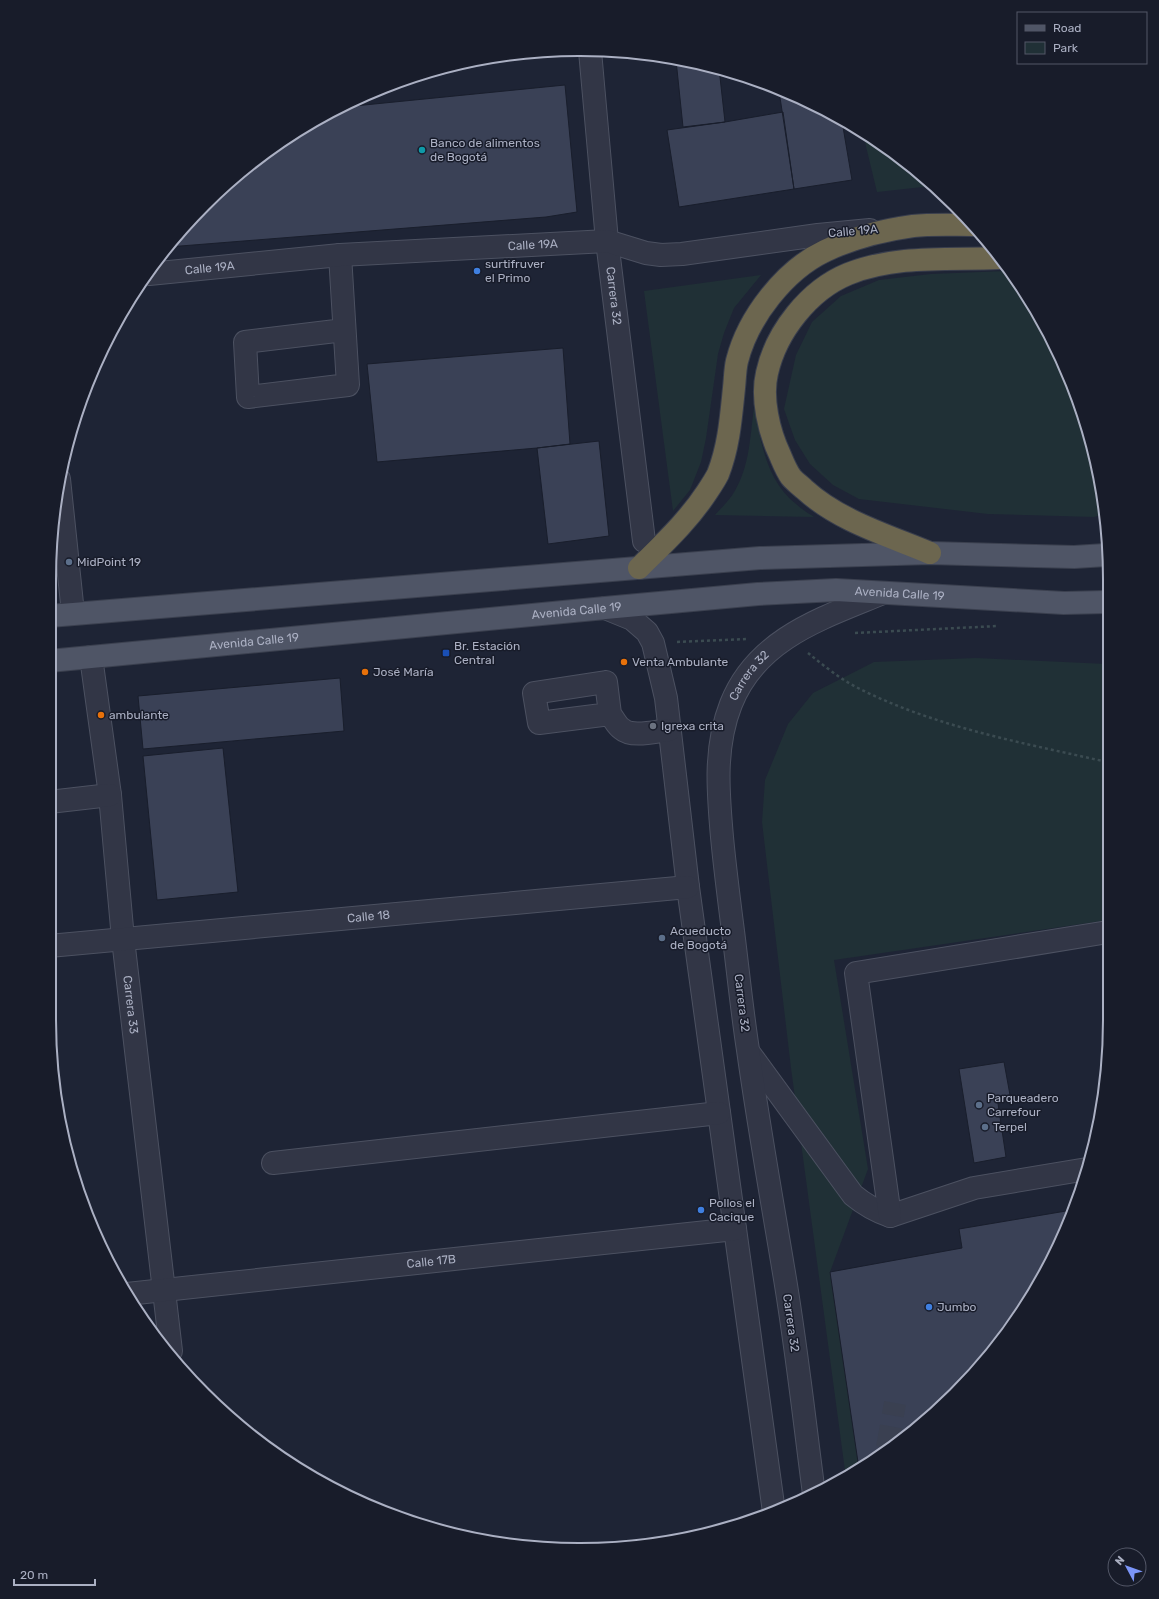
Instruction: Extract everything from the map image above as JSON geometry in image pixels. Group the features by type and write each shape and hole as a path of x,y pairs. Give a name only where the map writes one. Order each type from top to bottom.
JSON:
{"highway":[{"path":"639,568 682,524 702,499 717,475 726,452 737,361 749,328 768,299 782,282 806,262 825,251 880,232 914,226 965,225"},
{"path":"930,553 845,518 815,498 791,476 775,444 769,425 765,405 766,374 778,341 797,313 816,293 848,274 881,264 907,261 993,258"}],"main road":[{"path":"56,615 760,558 930,553 1074,557 1102,555"},
{"name":"Avenida Calle 19","path":"56,660 605,608 802,591 836,590 1064,603 1103,602"}],"street":[{"name":"Carrera 32","path":"590,56 607,241 644,541"},
{"name":"Calle 19A","path":"155,273 340,255 607,241 646,253 661,255 682,254 818,235 914,226"},
{"path":"340,255 348,385 248,397 245,342 344,330"},
{"path":"61,503 73,613"},
{"name":"Carrera 32","path":"813,1488 786,1282 748,1052 723,846 717,783 718,754 722,732 731,703 745,678 768,651 787,637 810,624 883,593"},
{"path":"605,608 632,619 647,632 653,643 666,698 688,887 773,1506"},
{"name":"Carrera 33","path":"91,657 110,795 123,939 170,1346"},
{"path":"610,714 621,729 628,733 639,734 669,730"},
{"path":"56,801 110,795"},
{"name":"Calle 18","path":"56,945 688,887"},
{"path":"890,1216 856,973 1103,933"},
{"path":"748,1052 853,1195 866,1206 890,1216 974,1188 1080,1170"},
{"path":"273,1163 719,1113"},
{"name":"Calle 17B","path":"134,1293 735,1229"}],"path":[{"path":"851,633 1002,626"},
{"path":"787,637 818,661 856,687 897,706 986,734 1103,761"},
{"path":"653,643 748,639"}],"green space":[{"path":"865,141 898,164 926,187 877,192"},
{"path":"1002,271 1015,289 1049,348 1075,411 1093,477 1099,516 1094,517 988,514 859,499 833,485 810,464 795,440 784,409 796,355 812,322 841,296 879,280 931,274"},
{"path":"761,275 734,308 724,333 718,354 706,438 701,462 690,490 673,511 644,291"},
{"path":"754,407 762,447 771,472 786,494 800,508 814,517 715,515 733,494 743,473 750,441"},
{"path":"976,658 1103,664 1103,921 834,960 868,1169 830,1272 858,1462 845,1471 791,1068 762,822 765,780 788,724 813,693 874,662"}],"building":[{"path":"677,65 720,75 725,122 683,127"},
{"name":"Banco de alimentos de Bogotá","path":"565,85 577,212 546,217 176,246 209,209 261,164 318,126 358,106"},
{"path":"780,96 811,110 843,127 852,180 794,189"},
{"path":"783,112 794,189 679,207 667,130"},
{"path":"563,348 570,444 377,462 367,364"},
{"path":"599,441 609,536 548,544 537,448"},
{"path":"340,678 344,731 143,749 138,696"},
{"path":"223,748 238,892 157,900 143,756"},
{"name":"Terpel","path":"1004,1062 1010,1095 997,1097 1006,1157 974,1163 959,1069"},
{"name":"Jumbo","path":"1066,1211 1049,1251 1033,1281 995,1338 973,1365 950,1390 925,1413 898,1435 858,1462 830,1272 962,1248 959,1229"}],"tunnel":[{"path":"888,1442 895,1403"}],"place":[{"name":"Banco de alimentos de Bogotá","path":"422,150"},
{"name":"surtifruver el Primo","path":"477,271"},
{"name":"MidPoint 19","path":"69,562"},
{"name":"Br. Estación Central","path":"446,653"},
{"name":"Venta Ambulante","path":"624,662"},
{"name":"José María","path":"365,672"},
{"name":"ambulante","path":"101,715"},
{"name":"Igrexa crita","path":"653,726"},
{"name":"Acueducto de Bogotá","path":"662,938"},
{"name":"Parqueadero Carrefour","path":"979,1105"},
{"name":"Terpel","path":"985,1127"},
{"name":"Pollos el Cacique","path":"701,1210"},
{"name":"Jumbo","path":"929,1307"}]}
